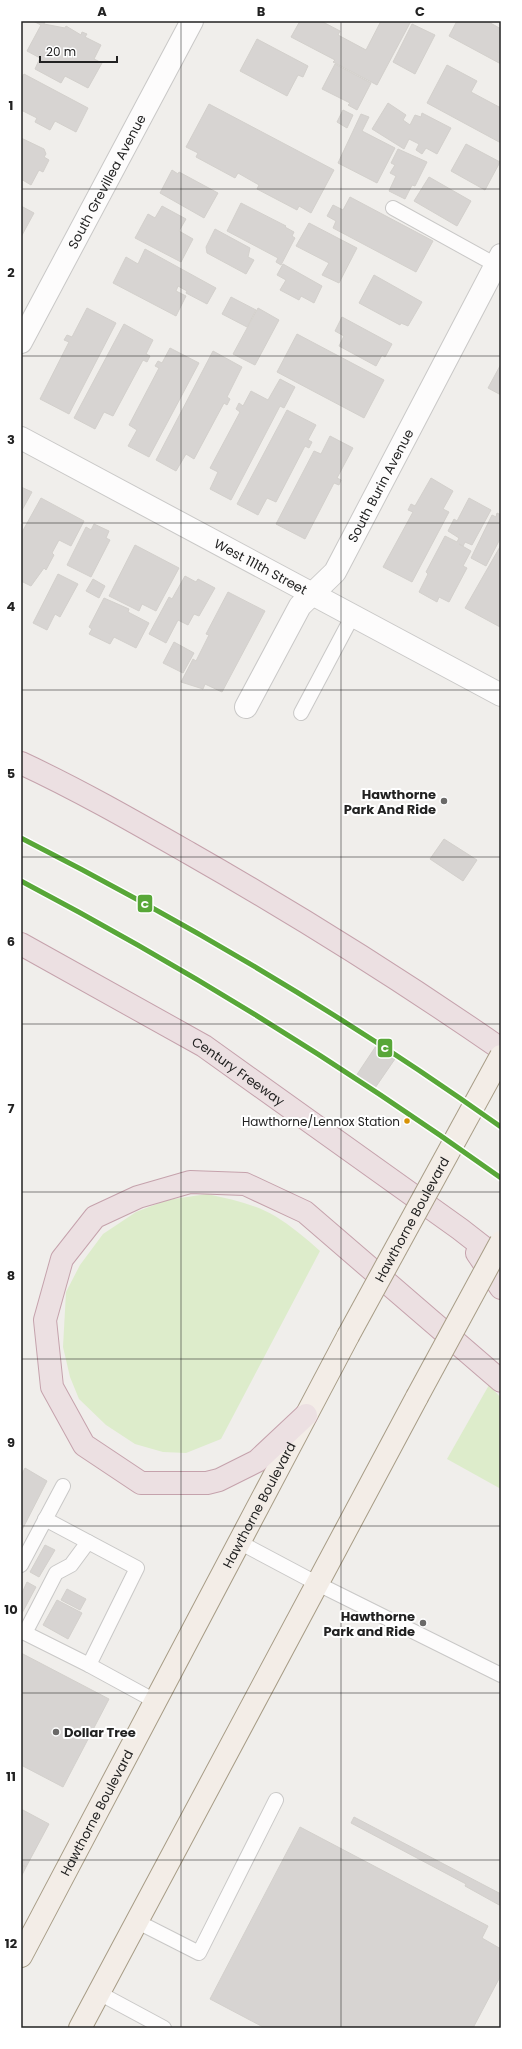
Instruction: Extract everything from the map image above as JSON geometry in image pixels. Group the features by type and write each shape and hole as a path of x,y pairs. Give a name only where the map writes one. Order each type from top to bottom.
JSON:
{"highway":[{"path":"21,763 76,789 258,892 415,989 501,1049"},
{"name":"Century Freeway","path":"21,944 204,1046 460,1229 501,1261"},
{"path":"306,1415 257,1461 219,1480 207,1483 141,1483 84,1445 52,1387 45,1320 62,1259 95,1217 138,1197 190,1182 245,1184 305,1212 501,1381"},
{"path":"460,1229 501,1288"}],"main road":[{"name":"Hawthorne Boulevard","path":"21,1956 348,1336 501,1056"},
{"path":"80,2028 501,1242"}],"street":[{"name":"South Grevillea Avenue","path":"21,342 192,21"},
{"name":"South Burin Avenue","path":"246,707 300,606 335,572 498,260"},
{"name":"West 111th Street","path":"21,438 353,615 499,688"}],"lane":[{"path":"393,208 498,260"},
{"path":"301,713 353,615"},
{"path":"21,1565 63,1486"},
{"path":"45,1519 137,1568 89,1665"},
{"path":"88,1542 71,1565 56,1573 25,1632 155,1701"},
{"path":"239,1542 318,1584 501,1675"},
{"path":"138,1922 199,1953 276,1800"},
{"path":"99,1993 158,2026"}],"green space":[{"path":"207,1194 242,1202 275,1216 293,1228 320,1251 221,1439 186,1453 163,1452 135,1444 106,1425 79,1399 70,1377 63,1347 66,1292 80,1265 103,1234 136,1212 167,1200"},
{"path":"489,1385 501,1398 501,1489 447,1459"}],"building":[{"path":"33,21 45,21 44,24 65,28 66,26 81,35 82,32 87,34 85,37 101,45 94,59 102,63 88,88 65,76 61,83 35,69 40,58 27,51 41,25"},
{"path":"300,21 321,21 340,31 338,35 366,50 381,21 411,21 377,85 333,62 335,60 291,37"},
{"path":"457,21 487,21 501,29 501,64 449,36"},
{"path":"412,24 435,35 415,74 393,62"},
{"path":"257,39 308,66 303,77 298,75 287,96 240,71"},
{"path":"335,64 371,83 357,110 348,105 350,103 322,89"},
{"path":"447,65 477,81 471,92 501,108 501,143 427,103"},
{"path":"24,74 88,108 76,132 55,121 50,130 35,122 37,118 21,110 21,79"},
{"path":"388,103 406,115 403,120 410,125 415,115 421,117 422,113 451,128 437,154 426,148 422,154 416,150 419,144 409,139 404,149 372,129"},
{"path":"209,104 334,170 311,213 299,206 297,210 257,189 259,185 238,173 235,178 196,157 198,153 186,147"},
{"path":"343,110 353,115 347,128 337,122"},
{"path":"361,114 369,117 362,131 395,148 377,183 338,163"},
{"path":"21,138 44,149 46,154 44,157 49,160 43,172 39,170 31,185 21,179"},
{"path":"466,144 500,162 485,190 451,171"},
{"path":"398,149 427,162 415,186 412,185 405,199 389,191 396,176 390,173 395,165 391,163"},
{"path":"172,170 178,174 179,172 218,193 204,218 160,193"},
{"path":"429,177 471,201 457,226 414,201"},
{"path":"350,197 433,241 416,272 333,228 336,221 327,216 333,205 343,210"},
{"path":"241,203 286,226 285,227 294,232 292,236 295,238 281,265 276,262 278,258 227,231"},
{"path":"21,206 34,213 21,237"},
{"path":"162,206 186,219 179,231 193,239 181,262 135,238 148,214 155,218"},
{"path":"309,223 357,248 339,283 322,275 329,263 296,246"},
{"path":"215,229 250,248 248,257 254,260 246,274 207,253 206,247"},
{"path":"145,249 216,288 207,304 186,293 187,291 178,286 176,291 186,296 176,316 113,283 126,257 138,264"},
{"path":"283,264 322,286 314,303 301,296 299,300 280,290 286,280 277,275"},
{"path":"374,275 422,302 408,326 401,323 400,325 359,303"},
{"path":"231,297 256,310 247,327 222,314"},
{"path":"87,308 116,323 69,414 40,399 69,342 64,340 67,335 72,337"},
{"path":"258,308 279,320 255,365 233,354"},
{"path":"342,317 392,344 385,357 382,355 376,366 339,346 344,336 335,331"},
{"path":"124,324 153,340 146,354 150,356 147,362 143,360 113,416 104,412 95,429 74,418"},
{"path":"297,334 384,380 364,418 277,372"},
{"path":"170,348 199,363 149,457 128,446 137,430 129,425 159,368 155,366 158,361 162,363"},
{"path":"213,351 242,367 227,397 230,399 227,405 224,403 194,459 186,454 176,471 156,460"},
{"path":"501,364 501,395 488,388"},
{"path":"280,379 295,387 284,408 280,406 231,500 210,489 218,472 210,468 240,412 236,409 239,403 243,406 251,391 268,400"},
{"path":"287,410 316,425 308,440 312,442 309,448 305,446 276,502 267,498 258,515 237,504"},
{"path":"330,436 353,448 337,478 341,480 339,485 334,483 305,539 276,524 314,451 321,454"},
{"path":"431,478 453,491 443,509 449,512 412,582 383,567 413,512 408,510 411,504 415,506"},
{"path":"21,487 32,492 21,512"},
{"path":"41,498 84,521 71,546 59,540 52,553 54,555 46,570 44,568 31,586 21,581 21,534"},
{"path":"469,498 491,510 472,545 465,542 463,546 459,544 471,551 463,566 467,568 449,602 439,597 437,602 419,592 428,574 426,572 445,536 457,542 459,538 448,531 454,519 457,521"},
{"path":"497,513 501,515 501,537 486,566 471,558 492,515 496,517"},
{"path":"94,524 109,531 106,538 110,540 91,577 67,565 86,527 91,530"},
{"path":"135,545 179,568 156,611 142,604 139,611 109,596"},
{"path":"501,545 501,624 500,627 465,608"},
{"path":"58,574 78,584 60,617 55,614 47,630 33,623"},
{"path":"185,576 196,582 198,579 215,588 199,616 194,614 188,625 178,620 166,643 149,634 169,597 172,599"},
{"path":"93,579 105,586 99,598 86,591"},
{"path":"228,592 265,611 222,692 205,684 203,689 181,682 193,659 196,661 209,635 206,634"},
{"path":"104,598 129,609 128,612 149,623 136,648 114,637 110,644 89,634 92,629 89,627"},
{"path":"174,642 194,653 183,673 163,663"},
{"path":"444,839 477,860 463,881 430,859"},
{"path":"378,1043 397,1056 375,1088 356,1076"},
{"path":"25,1468 47,1481 22,1530 21,1476"},
{"path":"45,1545 55,1550 39,1577 30,1572"},
{"path":"27,1582 36,1587 21,1615 21,1595"},
{"path":"67,1589 86,1599 80,1610 61,1600"},
{"path":"57,1600 82,1613 68,1639 43,1625"},
{"name":"Dollar Tree","path":"21,1653 109,1699 63,1787 21,1765"},
{"path":"21,1809 49,1824 26,1867 21,1865"},
{"path":"354,1817 501,1894 501,1906 465,1886 466,1884 351,1823"},
{"path":"300,1827 488,1926 482,1938 501,1949 501,1975 473,2028 265,2028 210,1999"},
{"path":"21,1865 26,1867 21,1877"}],"transit line":[{"name":"C","path":"21,838 83,870 206,938 326,1010 385,1048 501,1127"},
{"name":"C","path":"21,881 145,949 266,1021 385,1098 501,1178"}],"place":[{"name":"Hawthorne Park And Ride","path":"444,801"},
{"name":"Hawthorne/Lennox Station","path":"407,1121"},
{"name":"Hawthorne Park and Ride","path":"423,1623"},
{"name":"Dollar Tree","path":"56,1732"}]}
